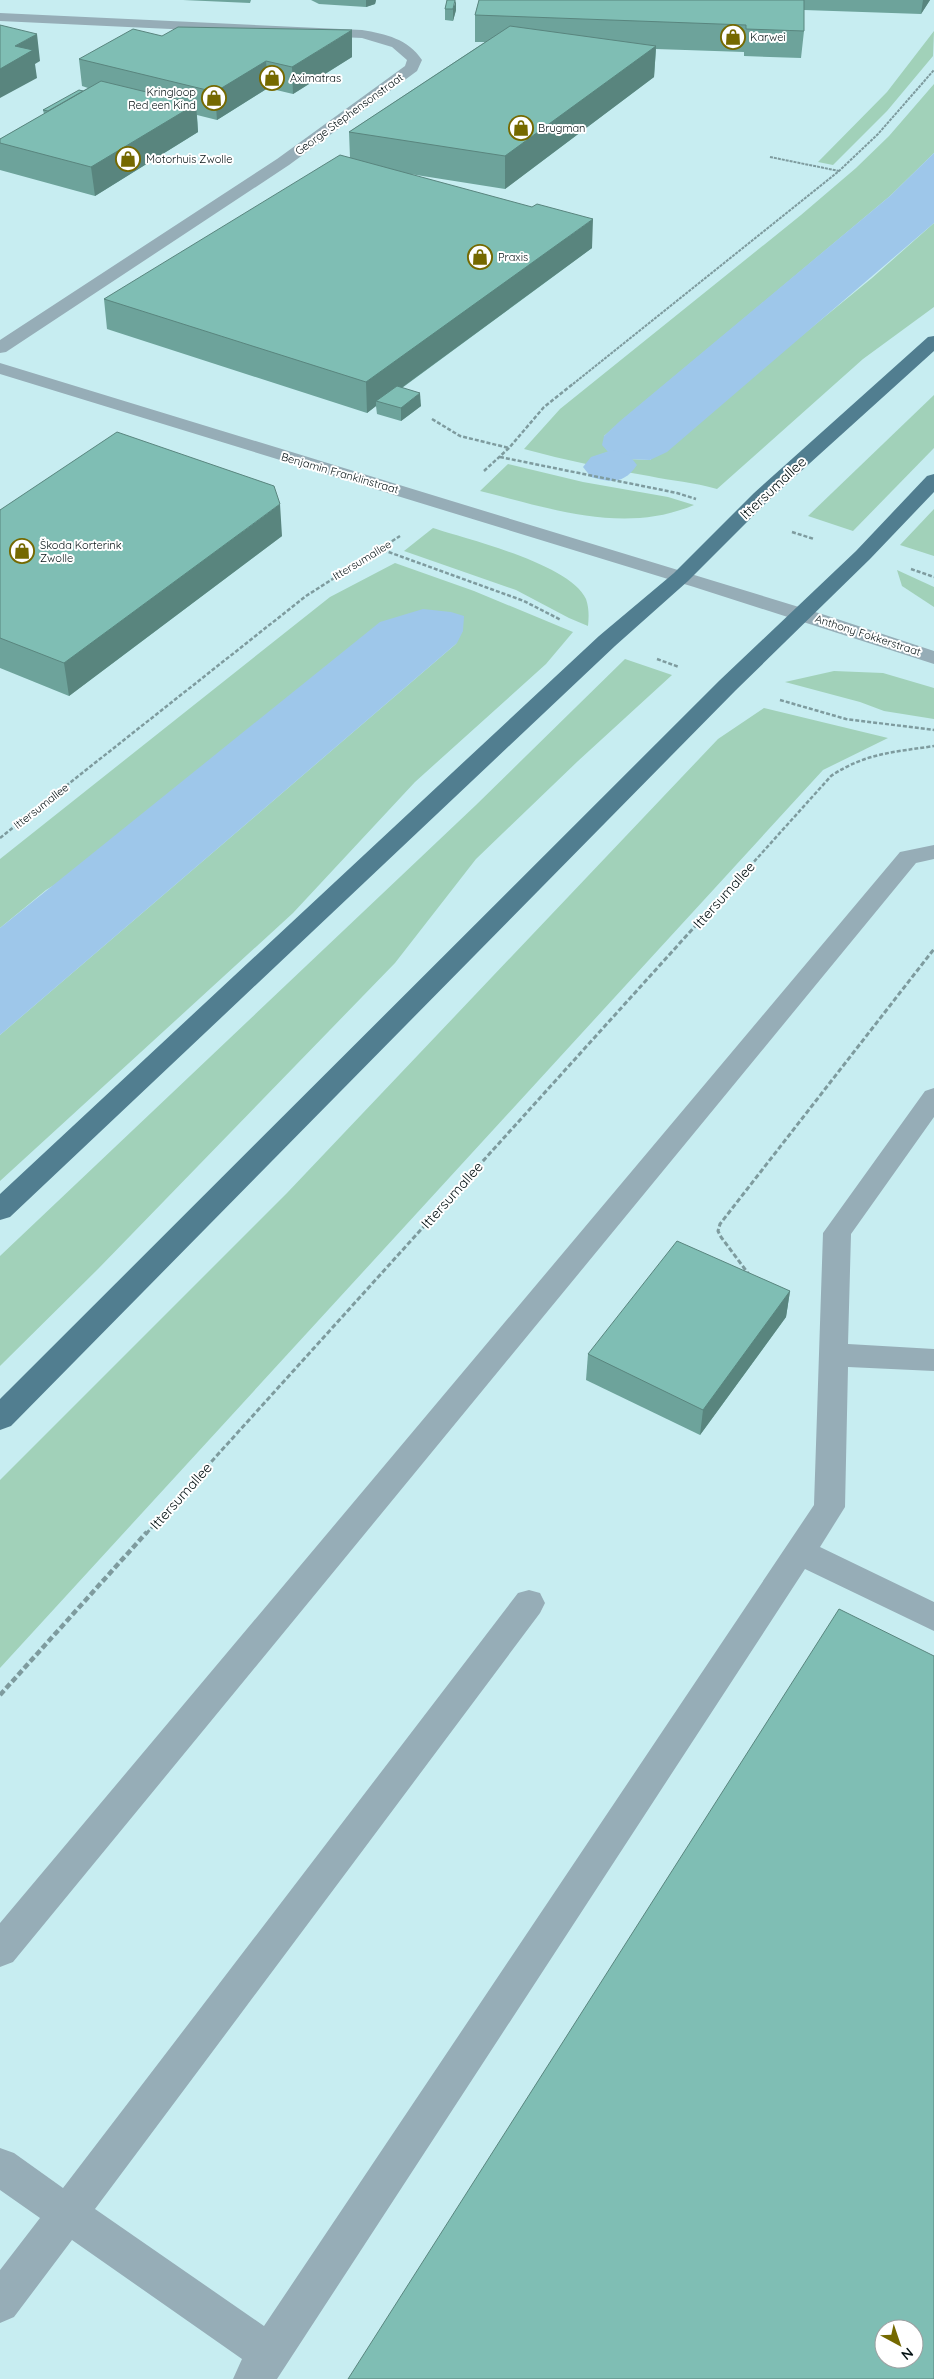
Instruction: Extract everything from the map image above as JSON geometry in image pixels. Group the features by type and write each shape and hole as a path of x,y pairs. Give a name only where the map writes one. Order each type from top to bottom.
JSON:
{"main road":[{"name":"Ittersumallee","path":"0,1210 608,641 681,577 761,497 934,341"},
{"path":"0,1418 863,555 934,480"}],"street":[{"name":"George Stephensonstraat","path":"0,17 315,30 377,36 407,48 415,60 412,68 283,162 0,348"},
{"name":"Benjamin Franklinstraat","path":"0,368 188,428 443,503 681,577"},
{"name":"Anthony Fokkerstraat","path":"681,577 802,614 934,658"},
{"path":"0,1950 908,857 934,852"},
{"path":"0,2166 67,2213 261,2366 829,1507 836,1233 934,1098"},
{"path":"834,1355 934,1360"},
{"path":"801,1552 934,1617"},
{"path":"0,2303 529,1603"}],"path":[{"name":"Ittersumallee","path":"0,838 306,596 336,575 383,549 510,448 544,407 729,262 839,171 878,134 934,70"},
{"path":"770,157 839,171"},
{"path":"432,419 460,436 510,448"},
{"name":"Ittersumallee","path":"0,1695 831,776 847,764 869,756 934,746"},
{"path":"751,1279 747,1270 721,1238 718,1231 720,1224 934,949"}],"green space":[{"path":"934,31 933,56 887,111 833,165 818,162 887,92"},
{"path":"934,84 934,153 890,196 604,436 628,459 650,460 872,278 934,223 934,307 863,359 717,489 602,467 524,449 560,409 801,215 856,168 889,136"},
{"path":"934,395 934,448 853,531 808,516"},
{"path":"508,464 583,482 668,497 694,505 667,514 640,518 614,518 560,511 480,491"},
{"path":"934,509 934,556 900,545"},
{"path":"433,528 517,555 561,575 576,586 586,599 588,626 516,590 404,551"},
{"path":"395,563 474,591 573,632 546,664 415,782 293,913 0,1181 0,1035 457,643 46,890 0,928 0,859 330,597"},
{"path":"897,570 934,587 934,607 902,586"},
{"path":"625,659 672,675 578,761 476,859 395,963 98,1269 0,1366 0,1256 476,805"},
{"path":"834,671 883,673 934,688 934,719 884,711 860,702 785,682"},
{"path":"764,708 888,738 823,770 0,1668 0,1480 287,1193 718,739"}],"water":[{"path":"934,153 934,223 667,452 650,460 628,459 619,467 603,462 609,453 602,445 604,436 620,421 890,196"},
{"path":"423,609 451,612 464,616 463,631 457,643 0,1035 0,928 380,622"}],"building":[{"path":"447,0 455,0 453,9 445,9"},
{"path":"479,0 804,0 804,31 746,29 746,25 475,15"},
{"path":"0,25 37,34 15,46 33,50 0,69"},
{"path":"510,26 656,46 505,156 349,132"},
{"path":"178,27 352,30 292,67 266,61 215,92 79,59 133,29 162,36"},
{"path":"101,81 196,104 91,167 0,143 0,139"},
{"path":"79,90 83,91 48,111 43,110"},
{"path":"340,155 532,207 537,204 593,219 366,382 104,299"},
{"path":"397,386 420,393 401,408 376,401"},
{"path":"117,432 274,486 280,504 64,663 0,638 0,510"},
{"path":"677,1241 790,1291 703,1410 588,1354"},
{"path":"839,1609 934,1656 934,2379 348,2379"}],"waterway":[{"path":"608,467 612,465"}],"place":[{"name":"Karwei","path":"733,37"},
{"name":"Aximatras","path":"272,78"},
{"name":"Kringloop Red een Kind","path":"214,98"},
{"name":"Brugman","path":"521,128"},
{"name":"Motorhuis Zwolle","path":"128,159"},
{"name":"Praxis","path":"480,257"},
{"name":"Škoda Korterink Zwolle","path":"22,551"}]}
